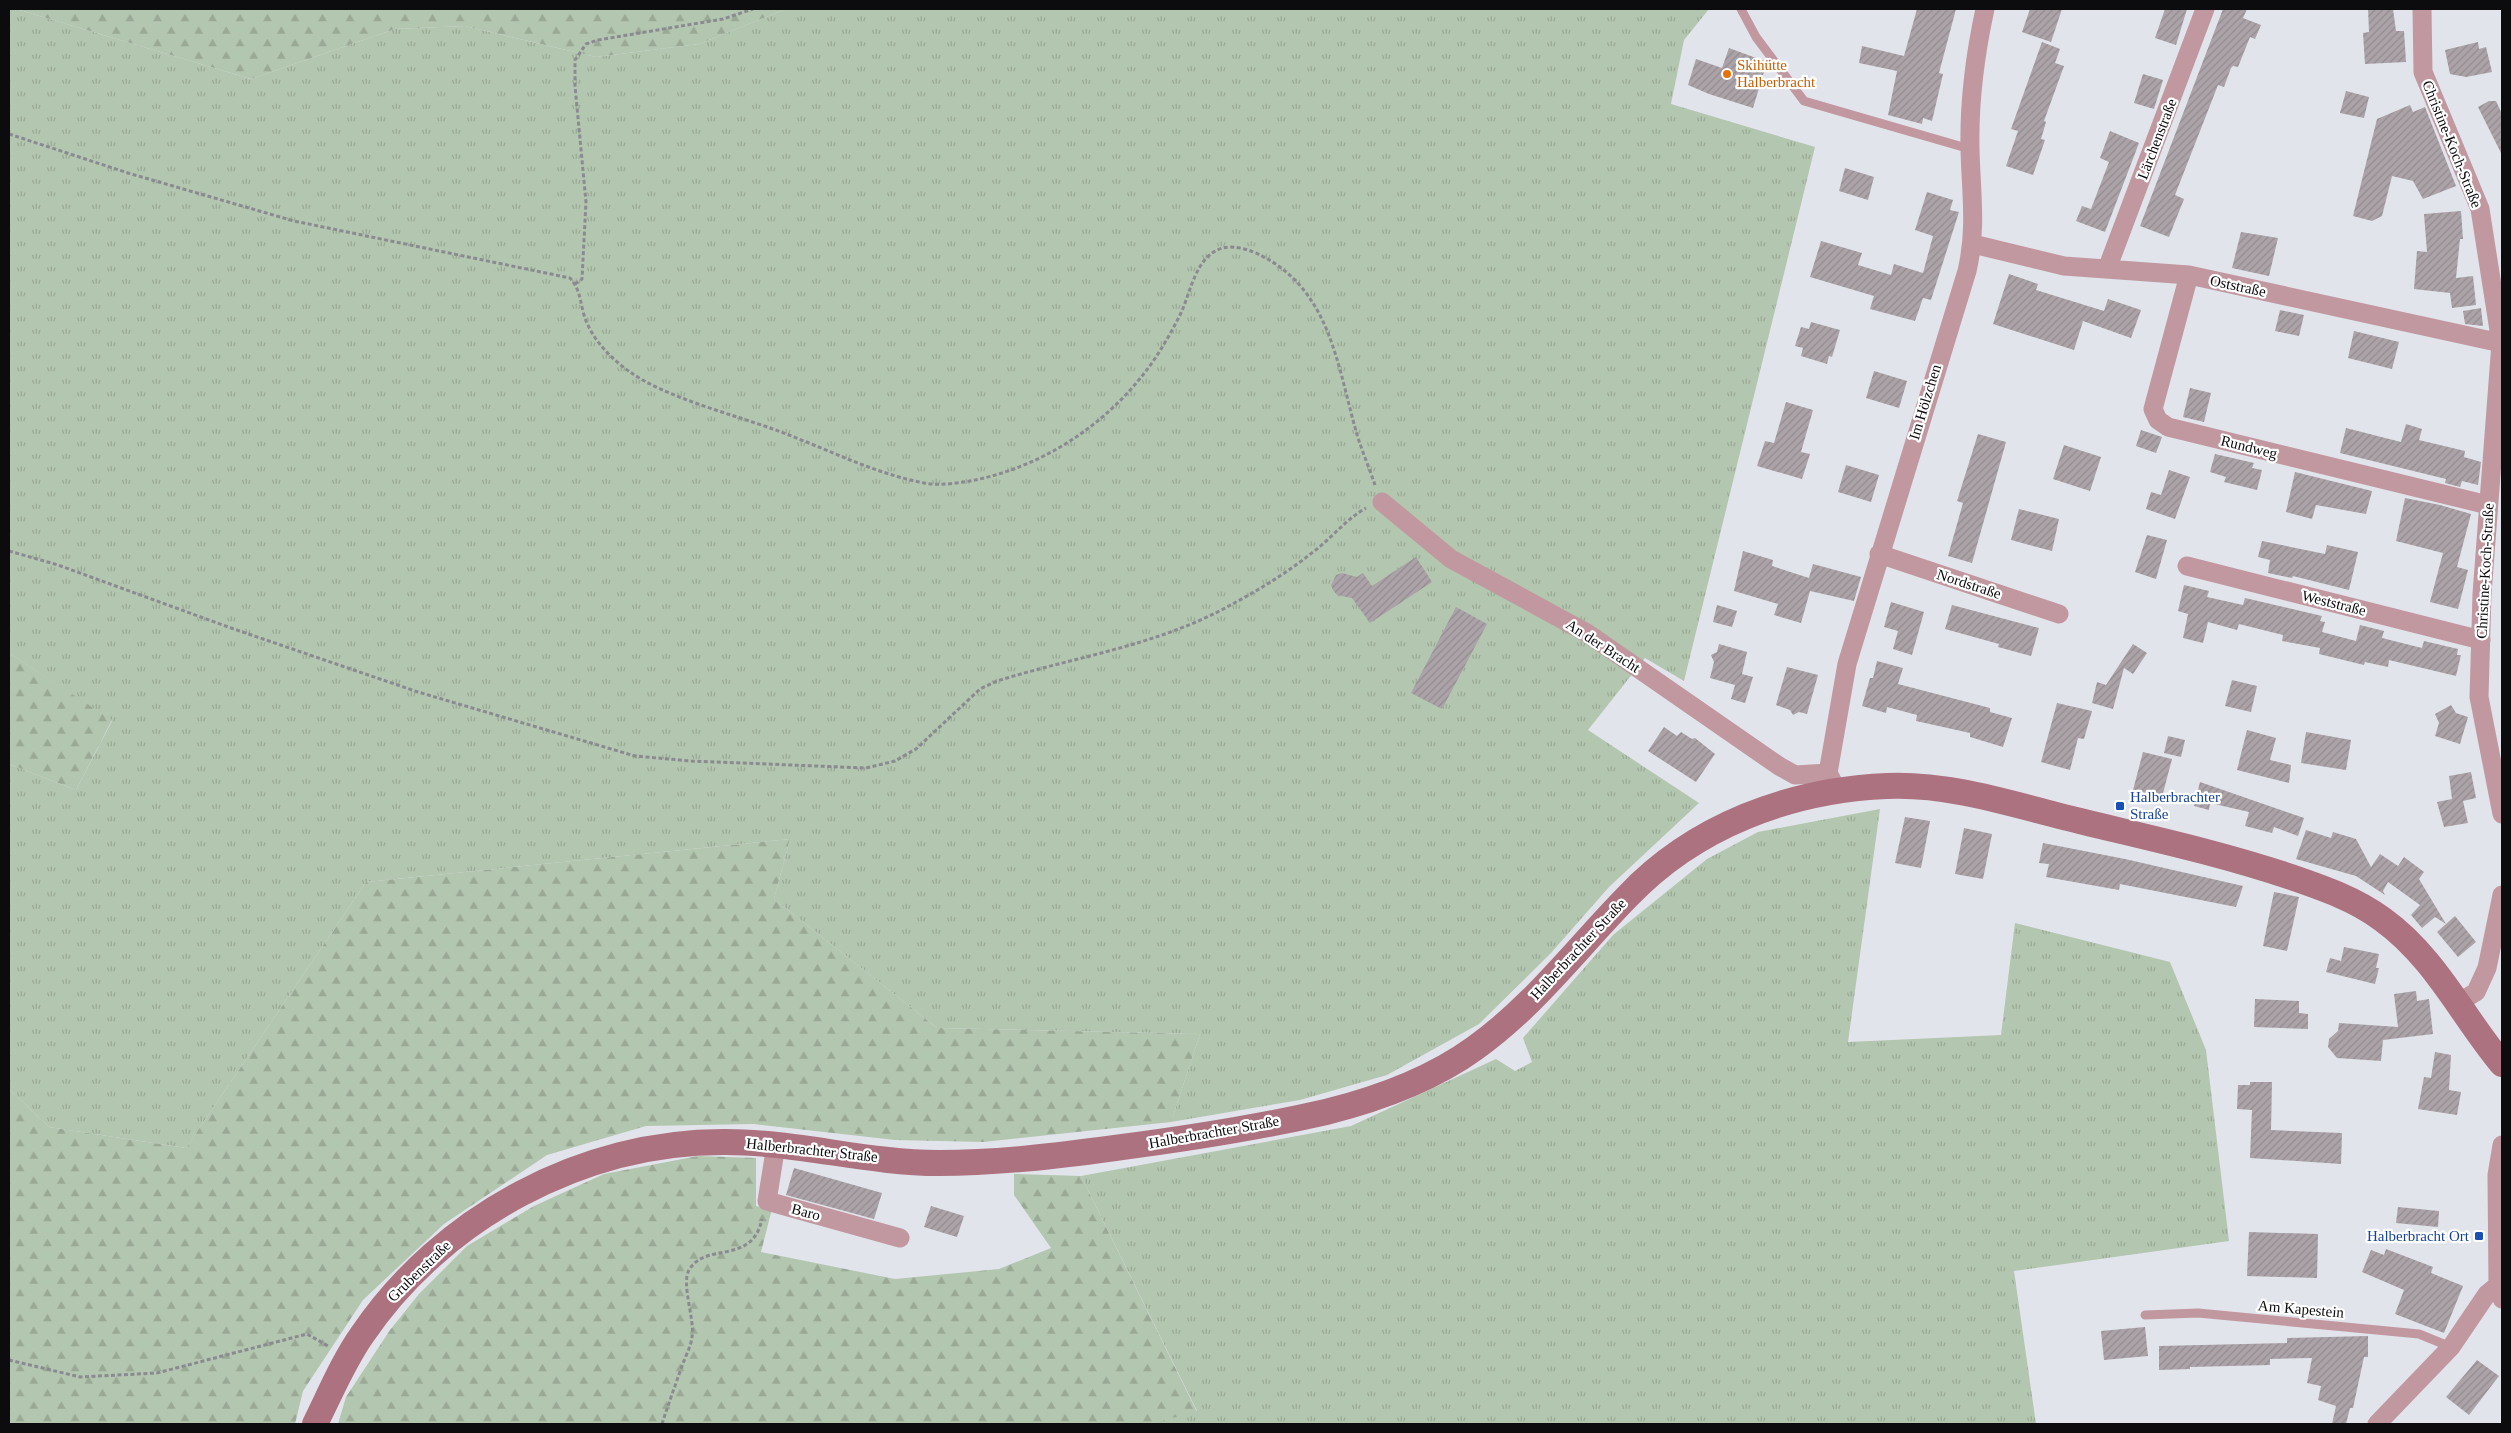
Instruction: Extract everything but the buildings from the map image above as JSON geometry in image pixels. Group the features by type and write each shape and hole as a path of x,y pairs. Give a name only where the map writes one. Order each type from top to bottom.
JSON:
{"main road":[{"name":"Halberbrachter Straße","path":"573,1169 625,1154 683,1144 726,1142 776,1145 929,1163 1015,1160 1188,1139 1325,1112 1390,1093 1452,1063 1500,1028 1530,1002 1627,896 1672,856 1725,826 1832,781 1953,790 2247,862 2328,890 2381,918 2416,948 2502,1064"},
{"name":"Grubenstraße","path":"316,1424 348,1356 392,1295 462,1230 518,1195 573,1169"}],"street":[{"name":"Im Hölzchen","path":"1832,781 1847,664 1879,554 1967,271 1973,244 1974,197 1970,149 1974,59 1985,9"},
{"name":"Lärchenstraße","path":"2107,269 2205,9"},
{"name":"Christine-Koch-Straße","path":"2422,9 2423,72 2480,210 2501,343 2488,506 2479,697 2502,814"},
{"name":"Oststraße","path":"1973,244 2064,266 2189,275 2501,343"},
{"name":"Rundweg","path":"2189,275 2153,409 2158,420 2168,427 2488,506"},
{"name":"An der Bracht","path":"1382,502 1452,559 1586,633 1779,766 1795,775 1832,781"},
{"name":"Nordstraße","path":"1879,554 2059,614"},
{"name":"Weststraße","path":"2187,566 2481,640"},
{"path":"2458,1003 2476,992 2487,968 2502,895"},
{"path":"766,1201 776,1145"},
{"path":"2377,1424 2451,1347 2487,1294 2501,1290 2497,1175 2502,1145"},
{"name":"Baro","path":"766,1201 900,1238"}],"lane":[{"path":"1741,9 1756,37 1804,101 1970,149"},
{"name":"Am Kapestein","path":"2145,1315 2198,1313 2419,1334 2451,1347"}],"path":[{"path":"575,284 582,279 586,202 575,86 575,60 586,44 598,40 723,19 753,9"},
{"path":"9,134 128,174 294,221 570,278 575,284 590,330 604,350 629,372 656,387 778,430 896,476 928,484 958,483 997,475 1039,460 1103,418 1146,371 1163,345 1181,312 1201,264 1212,253 1225,247 1238,247 1258,254 1278,265 1298,282 1311,297 1336,352 1356,432 1382,502 1352,517 1314,551 1274,580 1226,608 1172,633 996,681 980,689 916,749 895,761 866,768 721,763 636,756 418,692 231,628 58,565 9,551"},
{"path":"662,1424 692,1338 692,1310 685,1279 689,1270 698,1259 747,1246 760,1227 766,1201"},
{"path":"9,1360 80,1377 157,1373 307,1334 348,1356"}],"green space":[{"path":"9,9 16,9 251,79 395,29 465,26 596,57 699,44 786,9 1709,9 1684,40 1671,104 1815,147 1684,681 1645,658 1588,730 1699,803 1609,887 1551,953 1479,1024 1387,1075 1300,1100 1171,1122 1200,1034 937,1028 774,899 790,839 366,882 186,1148 49,1127 9,1089 9,764 76,790 112,721 9,653"},
{"path":"16,9 786,9 699,44 596,57 465,26 395,29 251,79"},
{"path":"9,653 112,720 76,790 9,764"},
{"path":"1880,809 1848,1042 2001,1035 2015,923 2170,962 2206,1050 2229,1241 2014,1271 2036,1424 1148,1424 1197,1411 1081,1176 1351,1126 1496,1059 1515,1071 1532,1062 1523,1038 1613,935 1707,859 1758,832"},
{"path":"790,839 774,899 937,1028 1200,1034 1171,1122 983,1142 895,1140 753,1124 646,1126 547,1155 444,1224 363,1300 303,1391 295,1424 9,1424 9,1089 49,1127 186,1148 366,882"},
{"path":"698,1156 756,1158 756,1206 772,1209 761,1252 895,1279 999,1269 1051,1248 1014,1195 1014,1174 1081,1176 1197,1412 1148,1424 338,1424 346,1397 390,1330 419,1294 467,1246 534,1206 604,1174"}],"place":[{"name":"Skihütte Halberbracht","path":"1727,74"},
{"name":"Halberbrachter Straße","path":"2120,806"},
{"name":"Halberbracht Ort","path":"2479,1236"}]}
